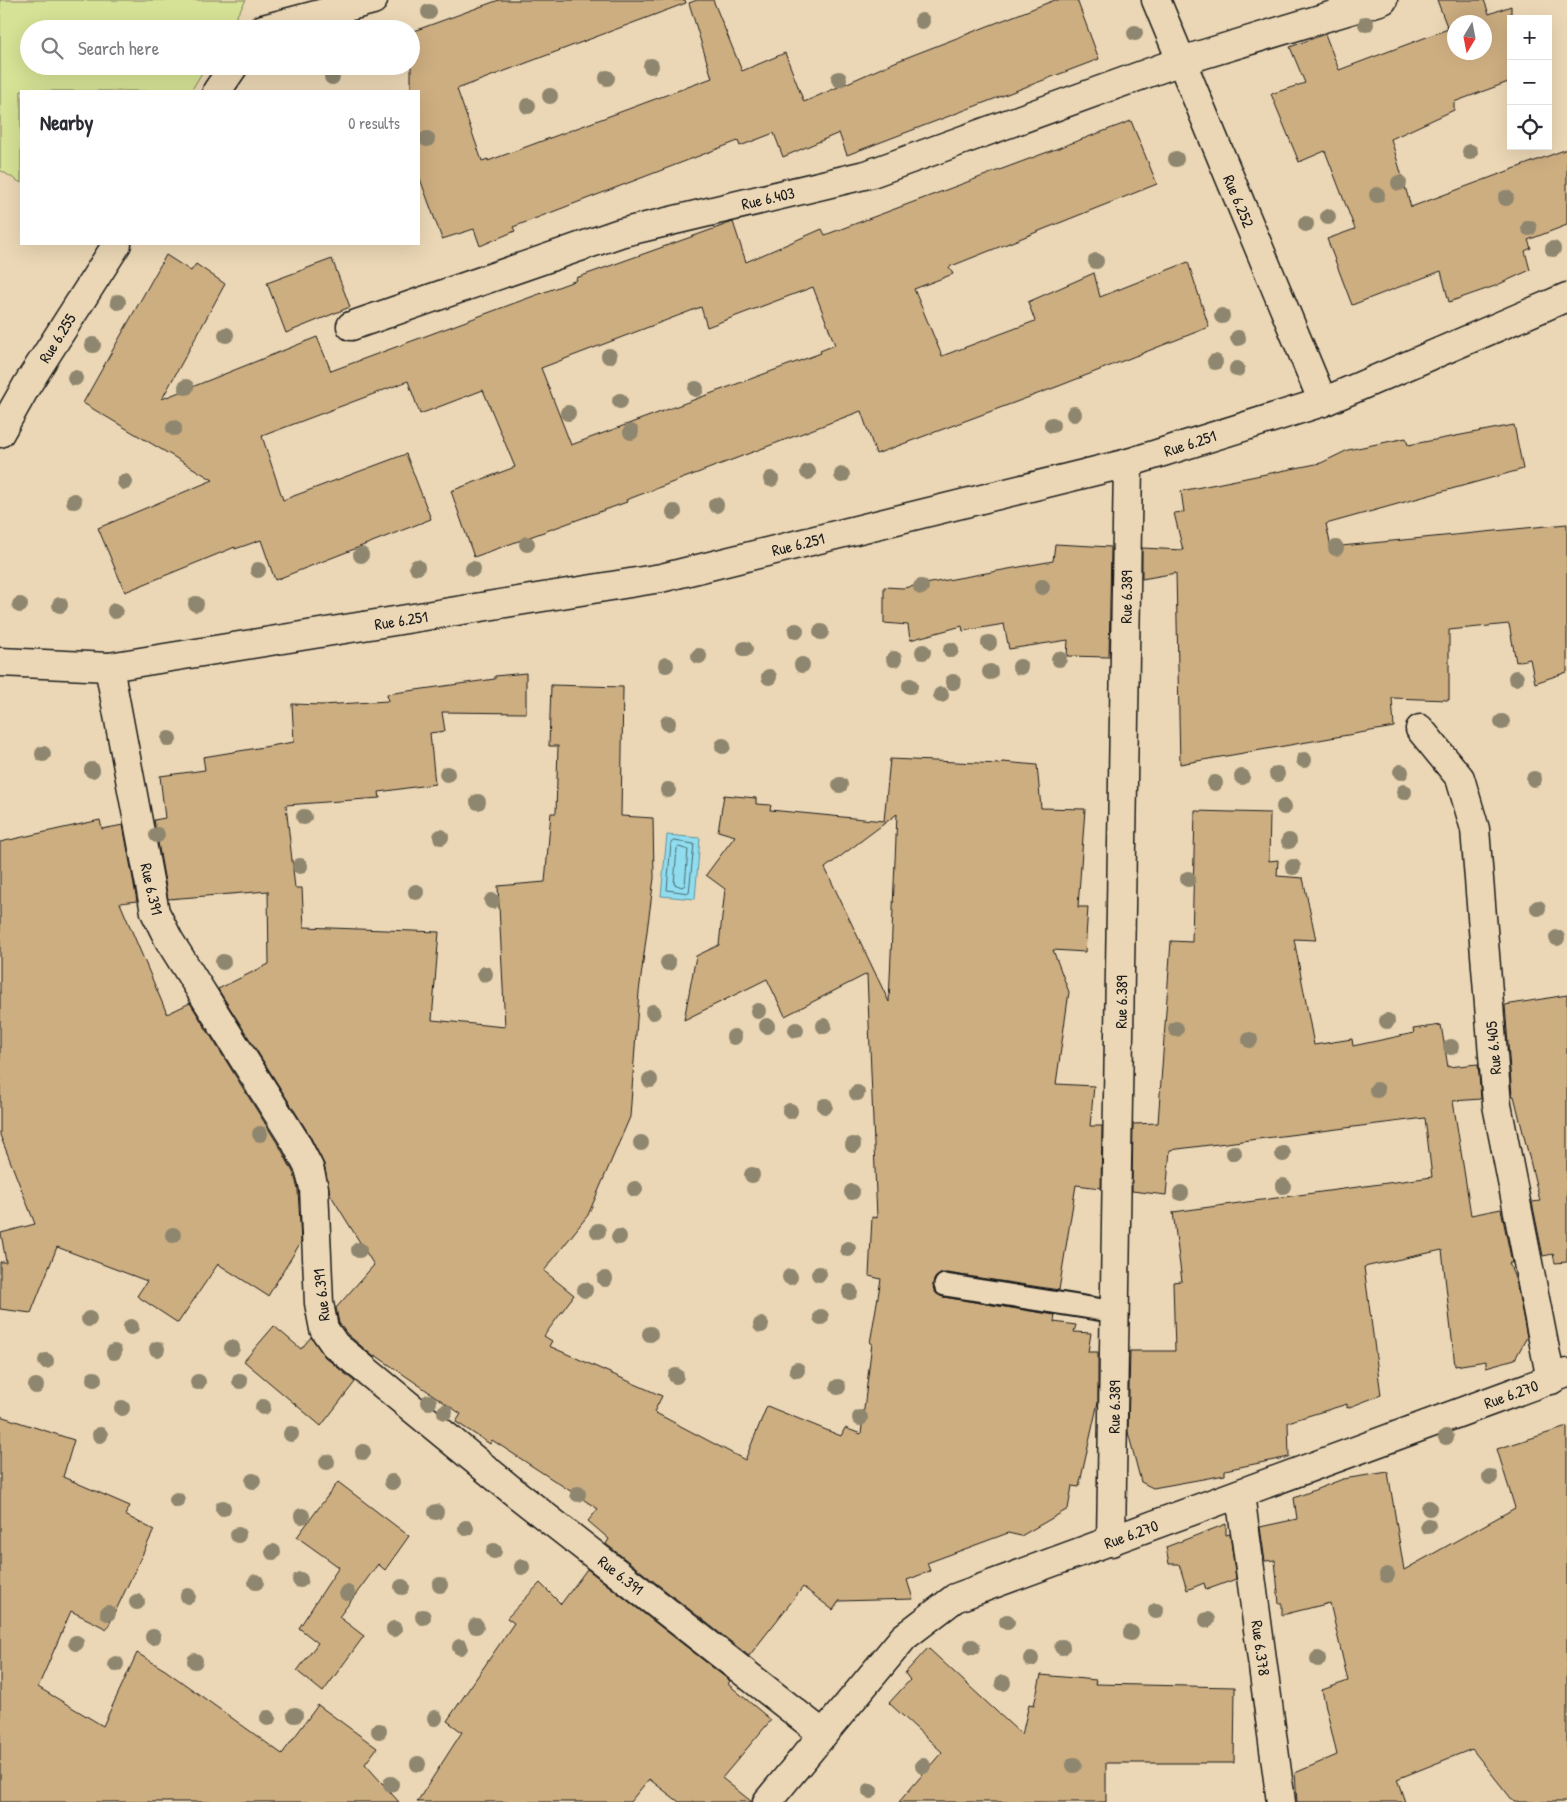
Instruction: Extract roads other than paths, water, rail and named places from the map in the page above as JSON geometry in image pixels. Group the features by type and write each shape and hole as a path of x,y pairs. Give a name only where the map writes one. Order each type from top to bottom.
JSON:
{"street":[{"path":"297,20 374,0"},
{"name":"Rue 6.252","path":"1156,0 1323,402"},
{"name":"Rue 6.403","path":"352,326 620,233 869,174 1181,61 1383,0"},
{"path":"218,90 228,75"},
{"name":"Rue 6.255","path":"0,433 26,385 115,245"},
{"name":"Rue 6.251","path":"0,662 109,667 661,578 1128,463 1323,402 1567,298"},
{"name":"Rue 6.389","path":"1111,1542 1128,463"},
{"name":"Rue 6.391","path":"109,667 155,912 169,940 295,1141 309,1168 314,1188 319,1303 324,1329 335,1345 514,1492 823,1734"},
{"name":"Rue 6.405","path":"1420,729 1460,778 1476,829 1497,1105 1559,1376"},
{"name":"Rue 6.270","path":"767,1802 904,1637 955,1598 1559,1376"},
{"name":"Rue 6.378","path":"1240,1494 1282,1802"}],"lane":[{"path":"945,1285 1116,1312"}],"water":[{"path":"667,835 700,838 695,899 661,896"}]}
